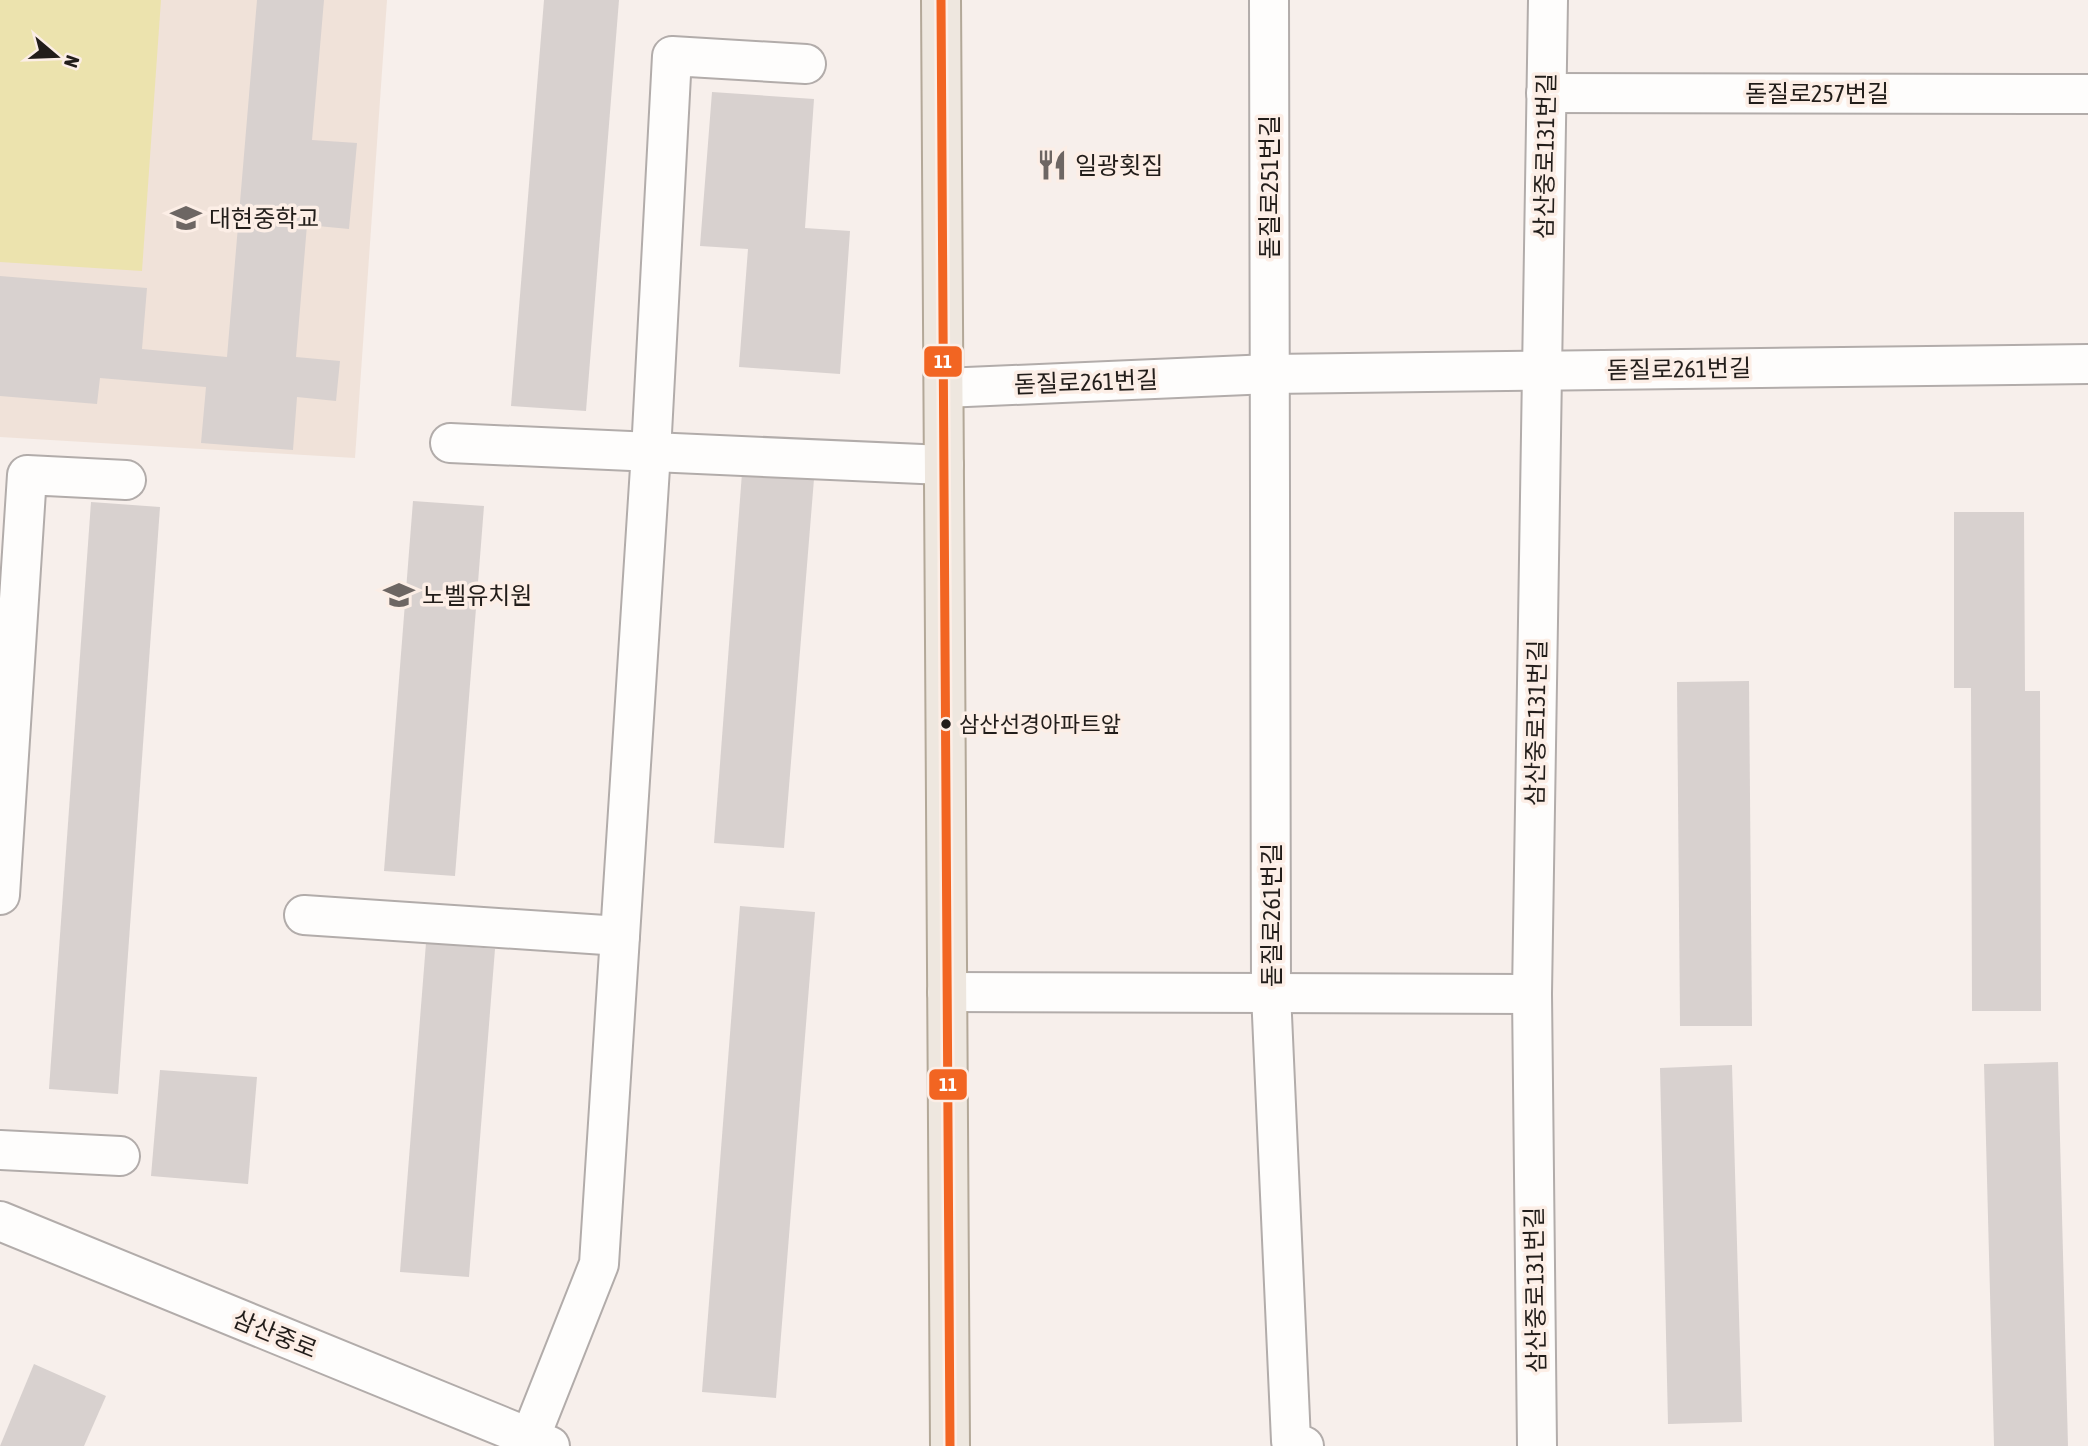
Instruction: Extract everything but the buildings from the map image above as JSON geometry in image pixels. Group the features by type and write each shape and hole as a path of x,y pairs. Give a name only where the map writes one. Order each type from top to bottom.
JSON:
{"main road":[{"path":"941,0 950,1446"}],"street":[{"name":"돋질로251번길","path":"1269,0 1270,374"},
{"name":"삼산중로131번길","path":"1537,1446 1532,994 1548,0"},
{"path":"540,1442 599,1264 651,452 672,56 806,64"},
{"name":"돋질로257번길","path":"1546,93 2088,94"},
{"name":"돋질로261번길","path":"944,388 1270,374 2088,364"},
{"name":"돋질로261번길","path":"1270,374 1271,993 1291,1441 1304,1446"},
{"path":"450,443 944,465"},
{"path":"0,895 27,475 126,480"},
{"path":"304,915 620,936"},
{"path":"947,992 1532,994"},
{"path":"0,1150 120,1156"},
{"name":"삼산중로","path":"0,1221 540,1442"}],"shaded area":[{"name":"대현중학교","path":"0,0 387,0 355,458 0,437"},
{"path":"0,0 161,0 142,271 0,262"}],"transit line":[{"name":"11","path":"941,0 950,1446"}],"place":[{"name":"일광횟집","path":"1052,165"},
{"name":"대현중학교","path":"186,218"},
{"name":"노벨유치원","path":"399,595"},
{"name":"삼산선경아파트앞","path":"946,724"}]}
